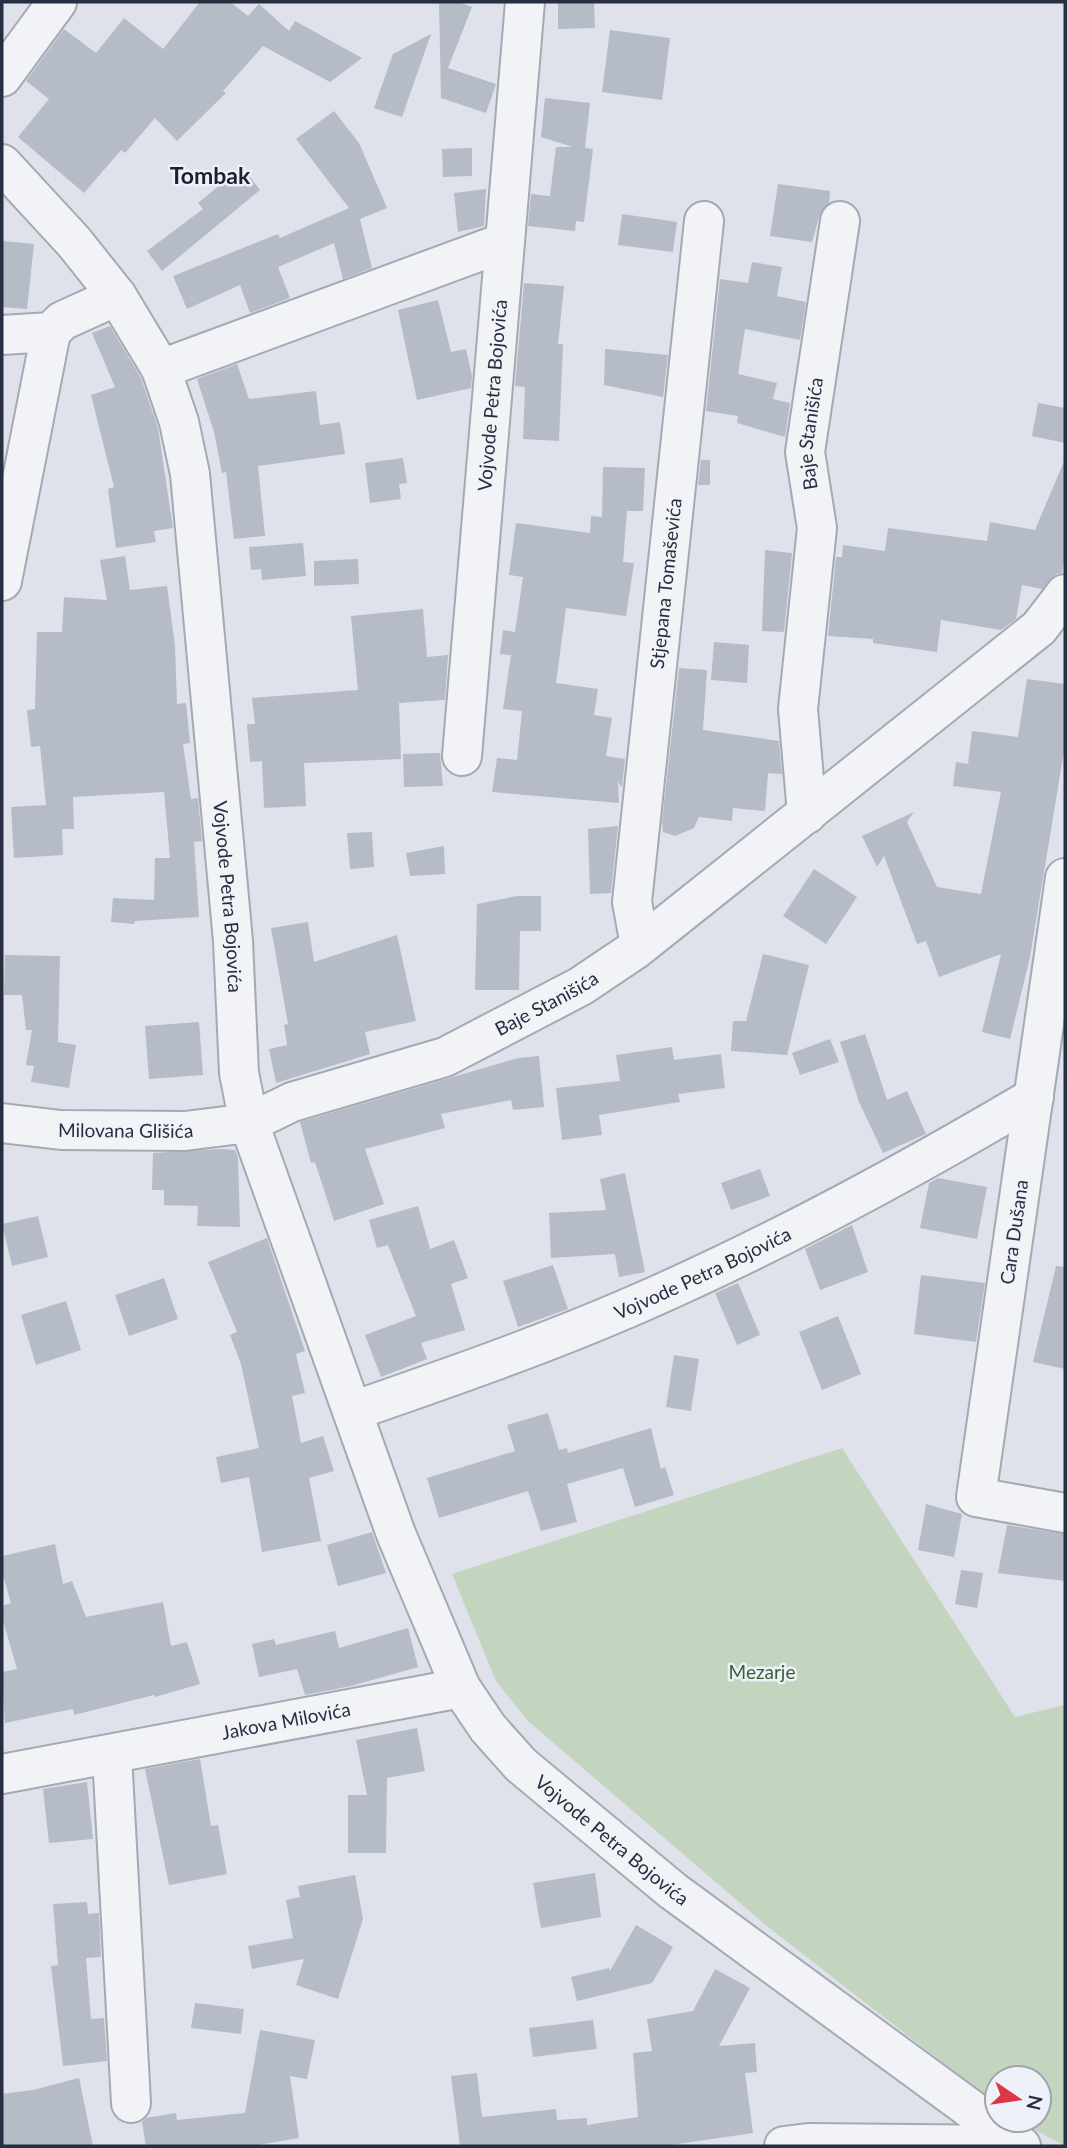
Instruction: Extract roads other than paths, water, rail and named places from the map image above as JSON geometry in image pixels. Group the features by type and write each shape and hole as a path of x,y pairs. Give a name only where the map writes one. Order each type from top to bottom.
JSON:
{"street":[{"path":"2,77 57,2"},
{"name":"Vojvode Petra Bojovića","path":"462,756 525,2"},
{"name":"Vojvode Petra Bojovića","path":"2,164 74,242 117,296 162,369 179,422 190,474 233,941 239,1073 249,1123 396,1534 461,1688 488,1728 521,1765 673,1891 1020,2146"},
{"name":"Stjepana Tomaševića","path":"640,945 632,902 704,221"},
{"name":"Baje Stanišića","path":"807,814 798,709 817,528 805,452 840,221"},
{"path":"162,369 505,242"},
{"path":"2,580 8,523 51,332 62,321 117,296"},
{"path":"2,335 51,332"},
{"name":"Baje Stanišića","path":"249,1123 292,1102 445,1057 581,986 640,945 1039,628 1065,594"},
{"name":"Cara Dušana","path":"1065,878 976,1497 1065,1513"},
{"name":"Vojvode Petra Bojovića","path":"353,1412 584,1325 759,1248 906,1173 1034,1097"},
{"name":"Milovana Glišića","path":"2,1123 61,1130 185,1131 249,1123"},
{"name":"Jakova Milovića","path":"2,1774 461,1688"},
{"path":"112,1755 131,2103"},
{"path":"784,2146 808,2143 1020,2146"}],"district":[{"name":"Tombak","path":"210,176"}],"park label":[{"name":"Mezarje","path":"762,1672"}]}
